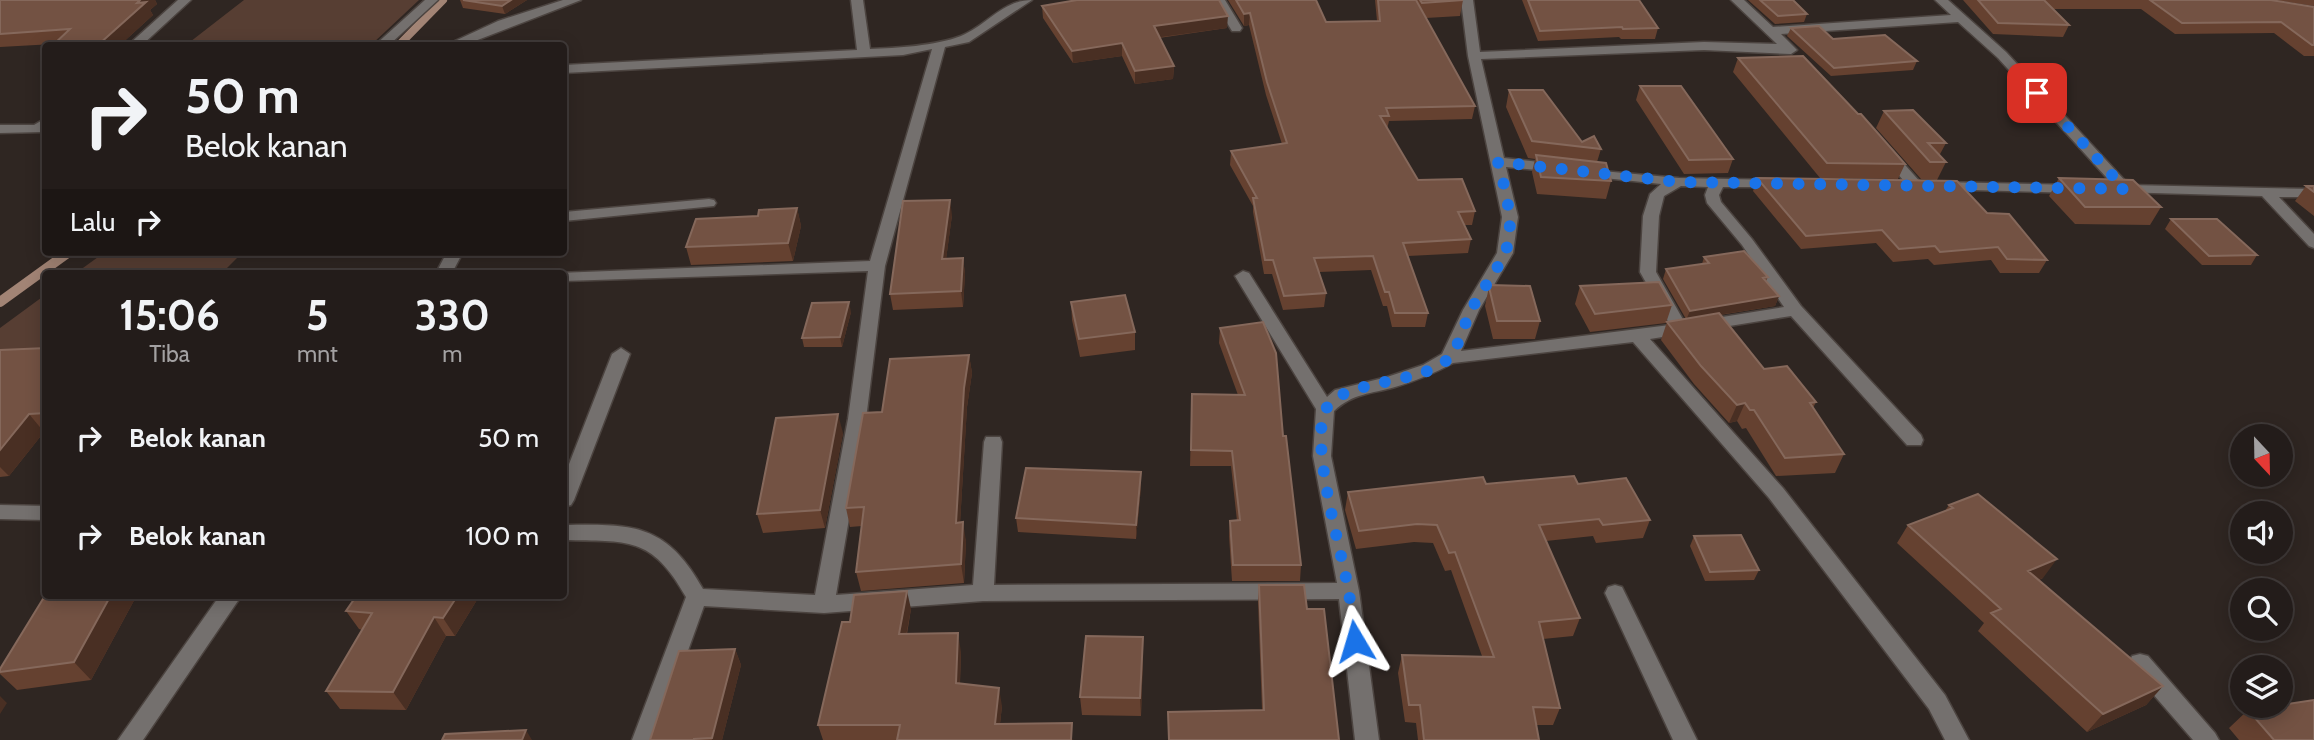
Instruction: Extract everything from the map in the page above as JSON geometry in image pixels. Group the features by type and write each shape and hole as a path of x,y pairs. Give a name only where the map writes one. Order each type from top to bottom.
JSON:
{"street":[{"path":"138,42 185,0"},
{"path":"385,42 432,0"},
{"path":"459,42 502,24 575,0"},
{"path":"858,0 864,53"},
{"path":"567,69 864,53 939,45 965,39 981,31 1026,0"},
{"path":"1219,0 1236,28"},
{"path":"1449,358 1471,310 1505,253 1510,217 1474,56 1467,0"},
{"path":"1474,56 1704,46 1794,52 1737,0"},
{"path":"1941,0 2002,55 2125,189"},
{"path":"1770,31 1962,18"},
{"path":"824,604 857,419 877,266 939,45"},
{"path":"0,129 42,127"},
{"path":"1874,139 1916,186"},
{"path":"1498,162 1679,182 1793,183"},
{"path":"1679,182 1657,194 1651,216 1648,272 1680,328"},
{"path":"1717,183 1712,195 1714,203 1796,310 1914,440"},
{"path":"1888,185 2314,193"},
{"path":"2266,192 2314,243"},
{"path":"567,217 709,203"},
{"path":"567,276 877,266"},
{"path":"1243,276 1325,409"},
{"path":"1367,740 1349,591 1322,456 1325,409 1341,394 1391,382 1429,369 1449,358 1637,336 1796,310"},
{"path":"1637,336 1776,493 1937,702 1957,740"},
{"path":"567,492 621,354"},
{"path":"983,593 993,442"},
{"path":"0,512 42,513"},
{"path":"567,532 636,536 663,551 684,574 697,597 644,740"},
{"path":"697,597 824,604 983,593 1349,591"},
{"path":"1615,593 1685,740"},
{"path":"130,740 229,599"},
{"path":"2140,663 2207,740"}],"shaded area":[{"path":"244,0 419,0 374,42 190,42"},
{"path":"99,256 239,256 225,270 80,270"},
{"path":"42,297 42,350 0,358 0,328"}],"building":[{"path":"0,0 146,2 101,42 56,42 70,29 0,34"},
{"path":"463,0 511,0 502,6"},
{"path":"1077,0 1219,0 1228,16 1154,26 1174,66 1135,71 1122,43 1072,51 1042,6"},
{"path":"1236,0 1316,0 1326,22 1380,21 1378,0 1416,0 1475,106 1386,108 1389,116 1380,116 1418,180 1462,179 1475,211 1458,212 1471,239 1403,243 1428,313 1395,313 1373,256 1314,258 1326,293 1284,296 1273,260 1265,260 1253,198 1257,198 1231,151 1287,143 1267,82 1250,13 1244,14"},
{"path":"1420,0 1463,0 1422,3"},
{"path":"1528,0 1639,0 1658,28 1540,31"},
{"path":"1760,0 1793,0 1807,14 1778,16"},
{"path":"1978,0 2044,0 2069,25 1998,23"},
{"path":"2150,0 2271,0 2314,7 2314,45 2281,22 2182,23"},
{"path":"1819,26 1833,39 1885,35 1917,61 1834,68 1791,28"},
{"path":"1803,56 1858,114 1861,114 1905,164 1827,163 1738,58"},
{"path":"1640,86 1681,86 1733,159 1689,160"},
{"path":"1509,90 1543,90 1582,142 1594,136 1601,149 1532,141"},
{"path":"1913,110 1946,143 1928,143 1946,162 1930,162 1884,111"},
{"path":"1536,155 1606,163 1611,181 1541,177"},
{"path":"1757,178 1957,181 1987,213 2009,214 2047,260 2007,259 1998,247 1940,252 1935,246 1899,249 1882,230 1806,236"},
{"path":"2059,178 2133,180 2161,207 2085,207"},
{"path":"950,200 942,259 963,258 961,291 890,294 903,201"},
{"path":"797,208 788,243 686,247 696,219 758,216 759,210"},
{"path":"2171,219 2217,219 2257,255 2209,256"},
{"path":"1744,251 1768,277 1763,278 1779,296 1690,311 1666,269 1709,263 1704,257"},
{"path":"1659,282 1672,305 1595,314 1580,286"},
{"path":"1490,285 1530,286 1540,321 1497,321"},
{"path":"1125,295 1135,332 1079,339 1071,302"},
{"path":"849,302 840,337 802,338 812,303"},
{"path":"1719,313 1764,369 1787,366 1816,402 1810,403 1844,454 1785,458 1754,410 1750,410 1745,403 1737,405 1701,366 1667,322"},
{"path":"1263,322 1276,353 1283,436 1286,436 1301,565 1233,565 1230,521 1240,520 1232,451 1191,450 1192,394 1245,395 1220,328"},
{"path":"42,348 42,413 29,414 0,450 0,350"},
{"path":"969,355 964,388 956,523 963,522 961,564 856,572 864,507 846,508 863,413 882,412 890,359"},
{"path":"838,414 820,510 757,514 776,418"},
{"path":"1026,468 1141,472 1136,525 1016,518"},
{"path":"1574,476 1578,484 1626,478 1650,520 1603,525 1599,519 1539,525 1580,618 1539,622 1560,708 1533,707 1539,740 1424,740 1420,705 1409,705 1402,655 1494,657 1455,552 1449,553 1437,525 1417,524 1359,531 1348,492 1483,477 1486,484"},
{"path":"1978,494 2057,559 2028,571 2163,686 2103,714 1991,613 2001,609 1908,525 1953,508 1949,505"},
{"path":"1741,535 1759,570 1710,572 1694,536"},
{"path":"1259,585 1304,585 1307,609 1324,609 1339,740 1169,740 1168,712 1264,710"},
{"path":"907,591 899,634 958,633 956,683 999,688 995,724 1072,723 1071,740 897,740 900,725 818,725 842,622 850,622 854,595"},
{"path":"43,599 109,599 74,662 0,672"},
{"path":"354,599 455,599 443,618 434,617 393,692 326,691 372,613 346,611"},
{"path":"1086,636 1143,637 1140,698 1080,697"},
{"path":"735,649 712,738 650,740 679,651"},
{"path":"2314,700 2314,740 2274,740 2255,718 2293,718 2293,703"},
{"path":"526,730 522,740 442,740 445,734"}],"waterway":[{"path":"402,42 443,0"},
{"path":"44,270 63,256"},
{"path":"0,302 42,272"}],"route":[{"path":"1355,641 1349,591 1322,456 1325,409 1341,394 1391,382 1429,369 1449,358 1471,310 1505,253 1510,217 1498,162 1679,182 2125,189 2037,93"}]}
